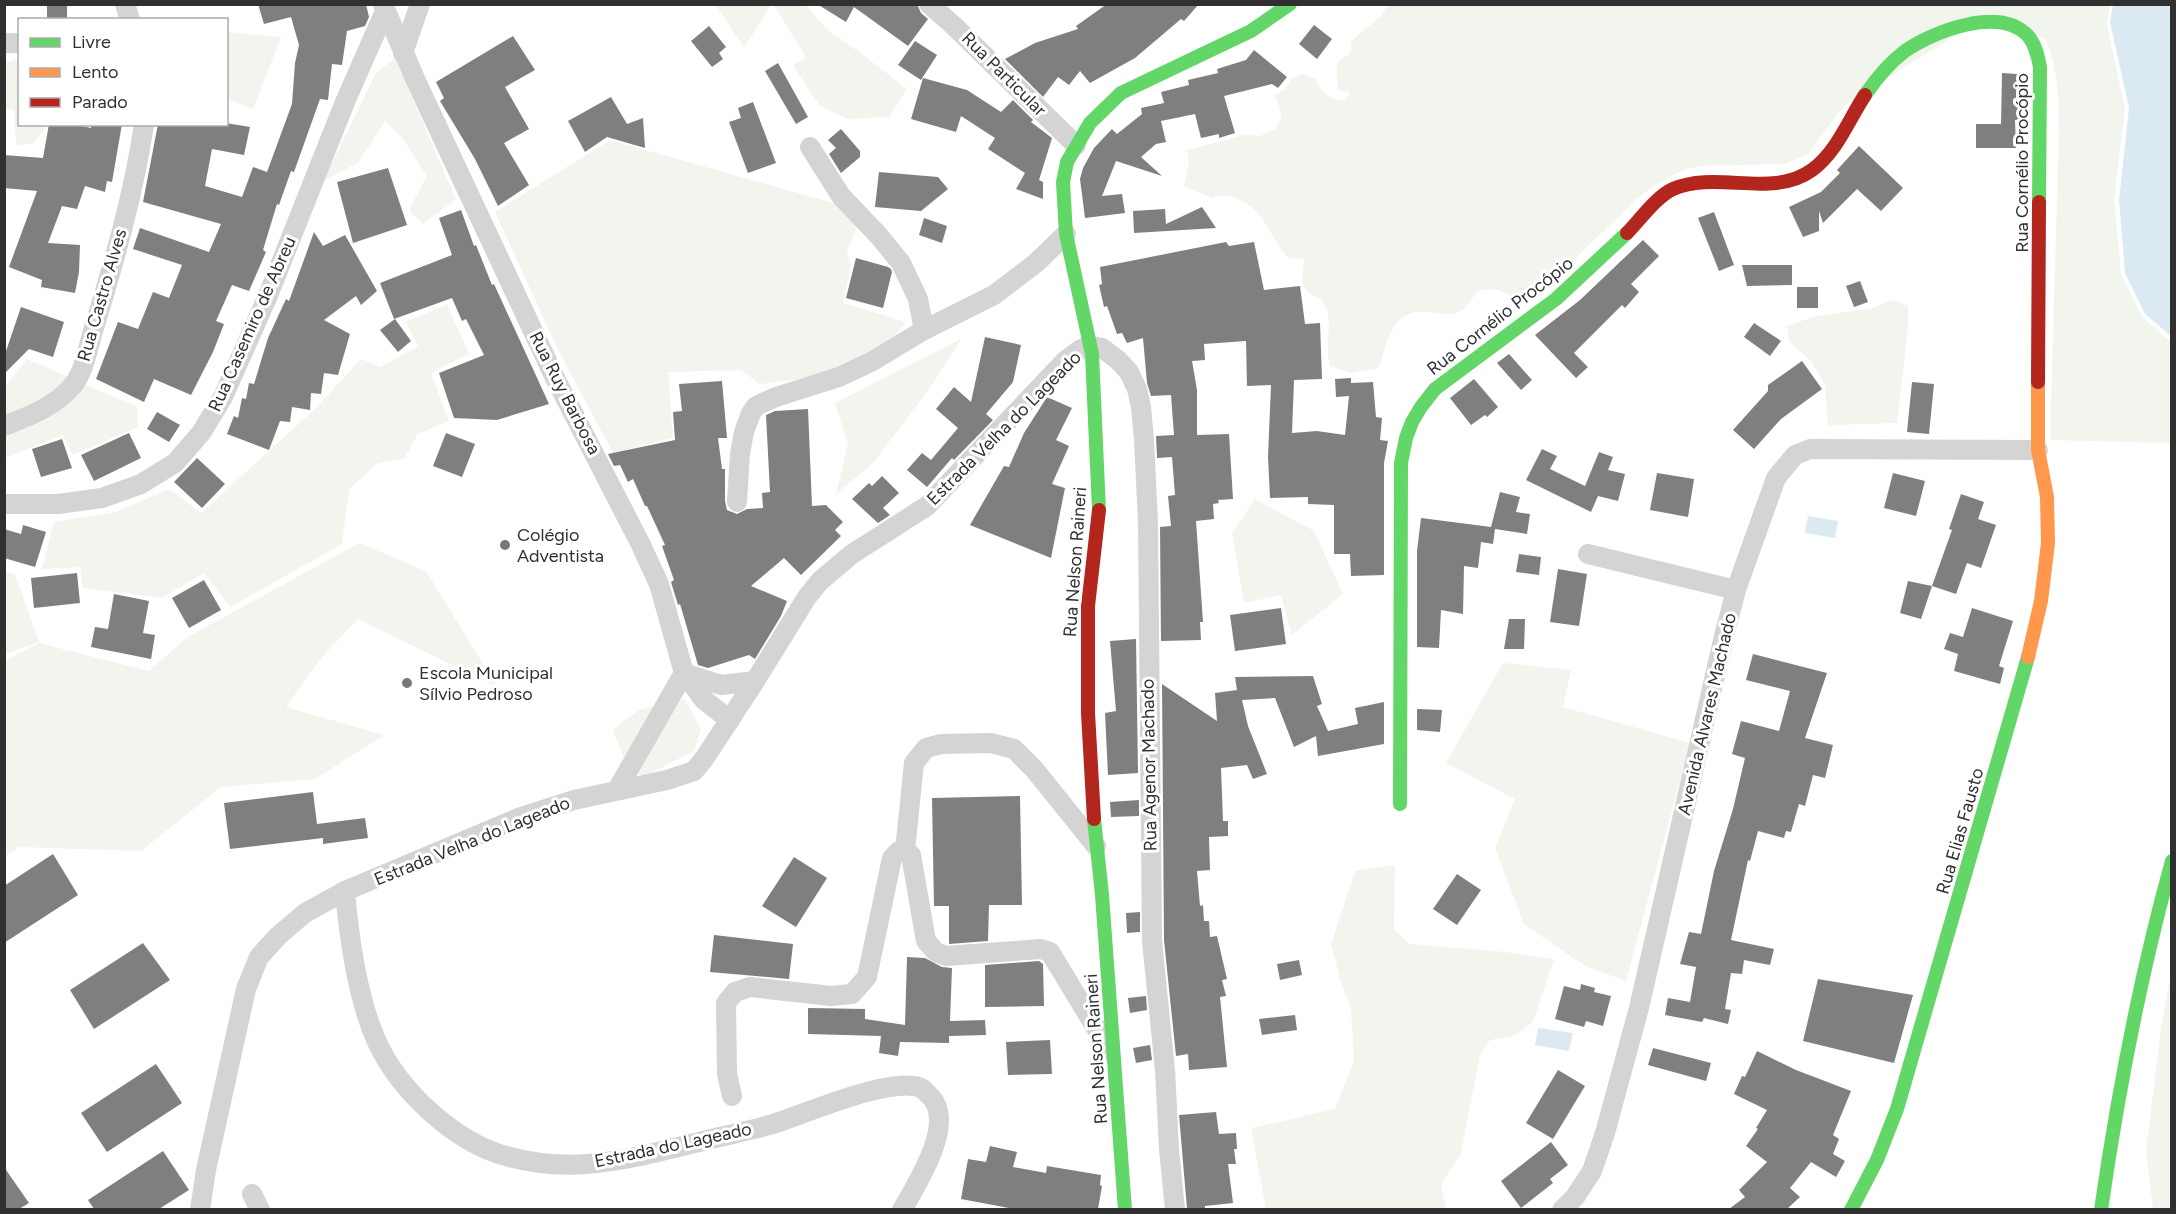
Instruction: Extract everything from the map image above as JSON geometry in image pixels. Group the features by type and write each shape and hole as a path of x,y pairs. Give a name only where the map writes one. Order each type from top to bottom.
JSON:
{"main road":[{"name":"Rua Nelson Raineri","path":"1125,1209 1115,1058 1096,846 1088,713 1088,606 1100,505 1094,381 1092,354 1066,234 1063,182 1067,162 1090,123 1121,93 1251,31 1290,4"},
{"name":"Rua Cornélio Procópio","path":"1400,804 1401,463 1404,439 1426,399 1450,377 1549,305 1667,193 1694,184 1782,181 1798,178 1812,170 1841,135 1866,92 1889,63 1918,43 1944,31 1971,24 1997,22 2018,27 2030,38 2038,51 2042,68 2038,450"},
{"name":"Rua Elias Fausto","path":"1851,1209 1869,1180 1887,1141 2028,659 2049,545 2048,502 2038,450"},
{"path":"2101,1209 2122,1068 2157,913 2172,861"},
{"path":"2111,1141 2118,1198"}],"street":[{"path":"403,53 420,4"},
{"name":"Rua Particular","path":"929,4 954,24 1076,145"},
{"name":"Rua Ruy Barbosa","path":"384,8 555,378 659,584 684,673"},
{"name":"Rua Casemiro de Abreu","path":"4,504 58,504 102,498 141,484 175,463 201,433 223,397 267,298 384,8"},
{"name":"Rua Castro Alves","path":"4,426 33,415 57,401 74,383 82,368 110,276 140,153 144,126"},
{"path":"810,147 841,196 901,263 918,299 924,330"},
{"path":"737,502 744,432 756,406 776,397 839,377 872,362 924,330 994,295 1036,263 1066,234"},
{"name":"Estrada Velha do Lageado","path":"200,1209 206,1170 246,989 259,957 278,936 305,913 345,891 521,817 619,785 667,780 694,771 730,720 807,597 820,581 852,554 927,506 1066,360 1089,346"},
{"name":"Rua Agenor Machado","path":"1089,346 1102,348 1129,372 1139,398 1144,440 1148,523 1152,941 1165,1070 1175,1209"},
{"name":"Avenida Alvares Machado","path":"1562,1209 1575,1197 1592,1171 1605,1133 1639,1008 1736,590 1776,478 1795,455 1810,449 2038,450"},
{"path":"1588,554 1736,590"},
{"path":"684,673 721,685 755,681"},
{"path":"684,673 704,700 730,720"},
{"path":"619,785 684,673"},
{"path":"905,851 914,763 926,748 941,744 991,743 1014,749 1034,769 1096,846"},
{"path":"732,1096 727,1074 726,1003 735,992 750,987 831,996 852,994 867,977 892,858 899,851 905,851 910,855 926,941 936,952 946,956 1041,949 1050,952 1115,1058"},
{"name":"Estrada do Lageado","path":"345,891 351,941 362,993 376,1040 387,1061 423,1105 474,1143 506,1156 550,1163 586,1164 624,1159 776,1123 883,1087 903,1084 922,1089 935,1102 939,1118 929,1159 902,1209"}],"shaded area":[{"path":"716,5 771,5 744,48"},
{"path":"774,5 806,5 827,30 907,89 889,117 848,119 820,106 793,66 806,57"},
{"path":"1388,5 2110,5 2107,24 2125,109 2114,199 2121,274 2142,317 2171,342 2171,443 2050,440 2059,127 2057,83 2046,40 1990,13 1844,106 1808,154 1785,164 1699,166 1683,170 1652,187 1636,200 1533,299 1516,298 1501,291 1484,289 1479,291 1465,308 1457,313 1417,312 1399,321 1393,328 1379,368 1351,373 1330,366 1327,310 1321,300 1307,291 1303,284 1305,259 1288,258 1260,216 1245,203 1226,196 1212,198 1184,186 1189,162 1187,150 1245,135 1260,136 1276,129 1281,115 1275,95 1285,89 1293,77 1305,74 1315,79 1322,91 1329,96 1343,101 1349,95 1348,91 1342,92 1338,89 1338,64 1351,52 1351,41 1381,16"},
{"path":"2113,5 2171,5 2171,336 2145,314 2125,273 2119,200 2129,108 2110,22"},
{"path":"228,32 281,37 253,109 228,99"},
{"path":"395,58 456,199 423,224 409,210 427,176 403,139 385,121 358,163 324,180 376,73"},
{"path":"18,59 18,126 46,126 34,143 16,145 14,110 5,109 4,63"},
{"path":"610,140 833,203 845,209 858,224 847,252 851,265 843,303 906,322 887,344 870,355 841,368 809,377 760,384 741,370 668,372 673,438 613,453 557,348 495,212"},
{"path":"1894,300 1908,306 1908,328 1897,423 1828,425 1825,385 1812,362 1789,341 1787,326 1816,316 1869,309"},
{"path":"447,304 469,354 431,373 449,421 418,434 404,459 378,463 349,489 342,544 230,607 204,573 162,598 83,588 80,567 42,569 54,522 116,512 169,489 201,513 315,409 361,359 381,367 418,346 406,322"},
{"path":"961,339 934,382 873,463 836,494 848,444 835,403"},
{"path":"27,359 137,407 138,427 73,455 63,435 5,458 5,387"},
{"path":"1255,499 1314,531 1343,594 1292,635 1281,595 1244,603 1232,533"},
{"path":"1808,516 1838,521 1835,538 1805,533"},
{"path":"359,543 426,571 497,687 358,619 322,657 286,707 384,735 315,779 221,787 141,851 20,847 5,856 5,661 39,643 149,671 186,638"},
{"path":"4,571 15,574 39,642 5,654"},
{"path":"1503,663 1571,670 1563,707 1690,743 1626,981 1585,966 1524,924 1495,848 1515,799 1446,763"},
{"path":"685,699 701,730 694,751 643,777 625,762 613,730 639,710"},
{"path":"1395,865 1394,929 1409,944 1505,952 1554,959 1533,1022 1514,1036 1490,1040 1480,1054 1461,1153 1441,1185 1446,1209 1266,1209 1251,1128 1335,1109 1354,1060 1351,1009 1331,945 1355,871"},
{"path":"2171,974 2171,1209 2153,1209 2146,1151 2162,1021"},
{"path":"1538,1028 1573,1033 1569,1051 1535,1045"}],"building":[{"path":"47,4 67,4 67,18 47,18"},
{"path":"258,4 366,4 369,17 365,26 347,31 342,65 332,64 328,100 320,99 294,172 291,171 279,205 277,204 263,250 266,252 249,291 232,285 216,321 224,324 213,352 191,395 154,379 144,402 96,379 118,322 138,329 153,292 169,298 182,265 133,249 140,228 209,252 221,224 143,202 158,126 228,126 228,123 250,127 244,155 212,149 205,186 242,197 253,167 267,172 292,104 295,63 299,45 291,17 264,24"},
{"path":"817,4 917,4 921,13 928,19 908,46 854,7 846,22"},
{"path":"1107,4 1199,4 1184,21 1181,19 1135,58 1090,83 1080,71 1069,85 1058,77 1043,97 1005,59 1035,43 1078,29 1076,26"},
{"path":"1314,25 1332,39 1317,59 1299,44"},
{"path":"709,26 726,47 719,53 723,59 712,67 691,41"},
{"path":"513,36 535,70 505,87 529,129 504,143 529,185 498,206 475,159 440,101 444,98 436,82"},
{"path":"915,41 937,55 921,80 898,65"},
{"path":"1254,50 1287,77 1278,88 1272,84 1224,96 1235,133 1219,138 1219,134 1201,138 1195,114 1161,121 1166,142 1156,144 1141,157 1162,176 1116,161 1102,196 1122,194 1125,213 1085,218 1080,179 1083,168 1094,148 1112,129 1117,134 1142,114 1141,108 1164,103 1161,92 1189,85 1188,80 1218,73 1217,69 1246,60"},
{"path":"778,63 808,117 796,124 765,71"},
{"path":"2002,73 2017,74 2016,100 2024,100 2023,119 2015,120 2016,148 1976,148 1976,124 2001,124"},
{"path":"923,78 967,90 1001,112 1013,100 1033,120 1031,122 1052,138 1039,180 1043,182 1043,199 1016,189 1025,173 988,149 995,138 961,116 956,132 911,119"},
{"path":"611,97 627,124 643,118 645,148 607,137 585,152 568,121"},
{"path":"753,102 776,163 748,173 729,122 741,118 738,108"},
{"path":"49,126 91,128 92,126 122,126 112,182 107,181 105,192 85,186 77,209 62,206 48,243 80,245 79,272 75,293 41,287 42,280 9,267 37,191 4,188 4,155 43,158"},
{"path":"841,129 860,151 860,157 841,173 829,154 836,148 828,140"},
{"path":"1859,146 1903,188 1881,211 1857,189 1823,223 1819,211 1819,231 1803,237 1789,207 1821,192 1840,173 1837,170"},
{"path":"388,168 407,225 353,243 337,182"},
{"path":"879,172 938,177 948,189 921,211 875,207"},
{"path":"1202,207 1216,228 1134,233 1133,211 1165,209 1166,224"},
{"path":"461,210 474,246 476,245 492,285 494,284 549,404 497,420 454,418 439,373 484,355 466,319 462,321 452,298 394,319 380,283 452,255 439,218"},
{"path":"1714,212 1734,265 1719,271 1698,218"},
{"path":"924,218 947,226 942,243 919,235"},
{"path":"314,232 323,246 345,235 377,291 361,305 356,296 324,320 350,334 338,375 324,373 321,394 311,393 310,410 292,407 290,422 280,421 269,450 227,434 234,416 238,418 242,398 246,399 249,383 254,384 268,338 286,299 289,301"},
{"path":"1643,240 1659,256 1631,284 1639,292 1625,308 1622,305 1574,353 1588,367 1576,378 1535,335 1580,300"},
{"path":"1226,242 1229,246 1254,242 1264,290 1300,286 1305,324 1320,323 1322,379 1294,380 1292,433 1317,431 1345,435 1349,396 1336,397 1335,379 1351,378 1351,383 1373,382 1376,417 1382,418 1380,440 1388,441 1384,463 1384,575 1351,576 1350,554 1334,554 1334,505 1308,504 1308,497 1270,498 1268,457 1271,385 1247,386 1246,341 1204,344 1205,360 1192,361 1197,390 1197,435 1229,434 1233,499 1218,500 1219,503 1213,504 1214,519 1196,521 1203,622 1200,622 1201,640 1161,641 1160,527 1171,526 1168,496 1175,495 1172,457 1157,458 1156,436 1174,435 1171,395 1151,396 1147,383 1143,338 1127,343 1122,333 1117,334 1107,306 1104,307 1099,285 1102,284 1100,267"},
{"path":"856,258 891,269 883,308 846,298"},
{"path":"1742,265 1792,265 1792,285 1747,286"},
{"path":"1860,281 1868,302 1854,307 1846,286"},
{"path":"1797,287 1818,287 1818,308 1797,308"},
{"path":"21,307 64,322 53,357 29,349 4,374 4,357"},
{"path":"395,319 411,341 398,352 380,330"},
{"path":"1754,323 1781,341 1770,356 1744,337"},
{"path":"985,337 1021,345 1013,382 986,414 993,420 954,460 952,458 927,487 907,470 922,453 931,460 958,428 936,409 954,387 971,402"},
{"path":"1509,354 1532,380 1521,390 1497,363"},
{"path":"1802,361 1822,389 1781,419 1754,449 1733,430 1768,391 1768,385"},
{"path":"1474,379 1498,407 1487,417 1485,415 1471,425 1450,398"},
{"path":"722,381 727,438 718,438 722,469 725,469 727,510 737,514 747,509 763,508 762,493 770,492 766,415 775,411 808,409 812,506 826,505 843,522 835,530 841,536 801,575 784,558 751,586 787,601 781,616 755,659 749,655 708,668 698,665 671,582 674,580 662,546 665,545 647,506 633,479 628,482 620,465 614,466 608,454 675,440 673,412 682,411 679,384"},
{"path":"1912,382 1934,384 1929,434 1907,432"},
{"path":"1047,397 1072,408 1056,440 1069,446 1052,484 1065,488 1051,558 970,525 1004,466 1009,467 1024,433"},
{"path":"157,412 180,425 169,442 147,429"},
{"path":"129,433 141,458 94,481 81,455"},
{"path":"446,433 475,444 462,477 433,466"},
{"path":"62,439 72,468 41,477 32,449"},
{"path":"1542,449 1557,456 1550,469 1585,486 1599,452 1613,457 1608,470 1625,474 1618,501 1598,496 1591,512 1526,480"},
{"path":"197,458 225,484 202,508 174,482"},
{"path":"1657,473 1694,479 1688,517 1650,510"},
{"path":"1893,473 1925,481 1916,516 1884,508"},
{"path":"882,476 899,493 883,508 890,515 878,523 852,499 869,483 872,486"},
{"path":"1500,492 1520,497 1516,512 1530,514 1527,534 1495,529 1493,544 1481,542 1478,568 1464,566 1463,614 1441,610 1439,648 1417,647 1417,551 1421,518 1491,527"},
{"path":"1961,494 1984,502 1978,519 1996,525 1981,568 1967,563 1956,594 1932,586 1952,530 1949,529"},
{"path":"23,525 46,532 35,567 4,558 4,529 21,534"},
{"path":"1519,554 1541,557 1539,575 1516,572"},
{"path":"1558,569 1587,574 1579,626 1550,622"},
{"path":"77,573 80,603 34,608 31,578"},
{"path":"204,580 221,610 189,628 172,598"},
{"path":"1908,581 1932,586 1921,619 1900,613"},
{"path":"114,594 149,601 143,633 155,635 151,659 91,647 95,627 108,629"},
{"path":"1281,608 1286,644 1235,651 1230,615"},
{"path":"1972,608 2013,621 1999,666 2004,668 2000,684 1954,671 1958,654 1944,649 1950,633 1963,637"},
{"path":"1509,619 1525,619 1524,649 1504,649"},
{"path":"1136,639 1138,773 1108,775 1105,713 1116,711 1110,641"},
{"path":"1753,654 1827,673 1805,738 1833,745 1825,778 1813,775 1805,806 1799,804 1791,832 1786,831 1784,838 1758,831 1750,861 1748,860 1731,940 1774,949 1770,965 1744,960 1742,974 1731,973 1725,1009 1731,1010 1728,1024 1704,1018 1702,1022 1665,1015 1668,998 1690,1002 1696,967 1680,964 1689,932 1701,934 1714,871 1733,809 1745,758 1732,754 1741,721 1779,731 1790,691 1746,680"},
{"path":"1313,676 1322,704 1317,706 1328,731 1358,724 1355,708 1384,702 1384,744 1318,756 1316,736 1294,747 1275,698 1242,700 1248,726 1267,774 1253,779 1247,765 1221,768 1223,821 1228,821 1228,836 1209,837 1210,870 1197,871 1200,906 1203,905 1204,921 1209,921 1210,937 1217,936 1227,979 1222,980 1226,996 1220,997 1227,1067 1189,1070 1188,1054 1176,1056 1164,940 1162,684 1217,721 1215,693 1237,690 1235,677"},
{"path":"1417,709 1442,710 1440,732 1417,730"},
{"path":"313,792 317,824 365,818 368,838 323,844 323,838 230,849 224,803"},
{"path":"1020,796 1022,905 989,905 988,941 949,944 949,906 934,906 932,798"},
{"path":"1139,800 1139,816 1111,817 1110,802"},
{"path":"53,854 78,895 4,943 4,886"},
{"path":"794,857 827,878 796,927 762,906"},
{"path":"1457,874 1481,890 1457,925 1433,909"},
{"path":"1140,912 1140,932 1127,933 1126,913"},
{"path":"714,935 793,944 789,979 710,972"},
{"path":"143,943 170,980 94,1029 70,990"},
{"path":"907,957 925,958 942,967 952,968 950,1021 985,1020 986,1035 949,1036 949,1043 900,1042 898,1056 879,1053 881,1036 808,1034 808,1008 865,1009 865,1019 905,1025"},
{"path":"1299,960 1302,975 1280,980 1277,964"},
{"path":"1039,961 1043,964 1044,1006 985,1007 985,965"},
{"path":"1818,979 1913,995 1894,1063 1803,1041"},
{"path":"1581,984 1595,988 1594,992 1611,996 1603,1026 1586,1021 1584,1027 1555,1019 1564,986 1580,990"},
{"path":"1146,996 1147,1010 1130,1013 1128,998"},
{"path":"1295,1015 1297,1030 1262,1035 1259,1019"},
{"path":"1050,1040 1052,1074 1008,1075 1006,1042"},
{"path":"1150,1045 1152,1060 1136,1063 1133,1048"},
{"path":"1653,1048 1711,1063 1706,1081 1648,1065"},
{"path":"1757,1051 1796,1070 1851,1091 1833,1135 1839,1139 1833,1154 1845,1161 1836,1177 1811,1162 1790,1188 1800,1197 1787,1209 1729,1209 1745,1197 1739,1190 1767,1162 1746,1146 1767,1110 1734,1094"},
{"path":"156,1064 182,1103 107,1152 81,1113"},
{"path":"1558,1070 1585,1086 1553,1139 1526,1123"},
{"path":"1216,1112 1219,1134 1236,1133 1237,1149 1234,1149 1236,1164 1228,1164 1233,1203 1205,1206 1205,1209 1187,1209 1179,1115"},
{"path":"1551,1142 1568,1165 1550,1179 1553,1183 1521,1208 1501,1181"},
{"path":"990,1146 1017,1152 1013,1167 1046,1173 1047,1166 1101,1175 1100,1185 1102,1186 1098,1209 1014,1209 961,1199 968,1159 986,1162"},
{"path":"163,1151 189,1190 159,1209 94,1209 88,1200"},
{"path":"4,1167 29,1203 19,1209 4,1209"}],"traffic: fast":[{"path":"1099,510 1092,354 1066,234 1063,182 1067,162 1090,123 1121,93 1251,31 1290,4"},
{"path":"1865,95 1899,56 1933,36 1967,24 1985,22 2002,23 2017,28 2031,40 2040,67 2039,202"},
{"path":"1400,804 1401,463 1412,422 1435,389 1556,299 1627,233"},
{"path":"1851,1210 1877,1160 1897,1109 2028,657"},
{"path":"1094,819 1102,895 1125,1210"},
{"path":"2101,1210 2131,1034 2172,861"}],"traffic: slow":[{"path":"2028,657 2041,601 2048,543 2047,497 2038,450 2038,382"}],"traffic: jam":[{"path":"1627,233 1655,203 1673,189 1708,182 1780,183 1812,170 1836,145 1865,95"},
{"path":"2038,382 2039,202"},
{"path":"1094,819 1088,713 1088,606 1099,510"}],"place":[{"name":"Colégio Adventista","path":"505,545"},
{"name":"Escola Municipal Sílvio Pedroso","path":"407,683"}]}
